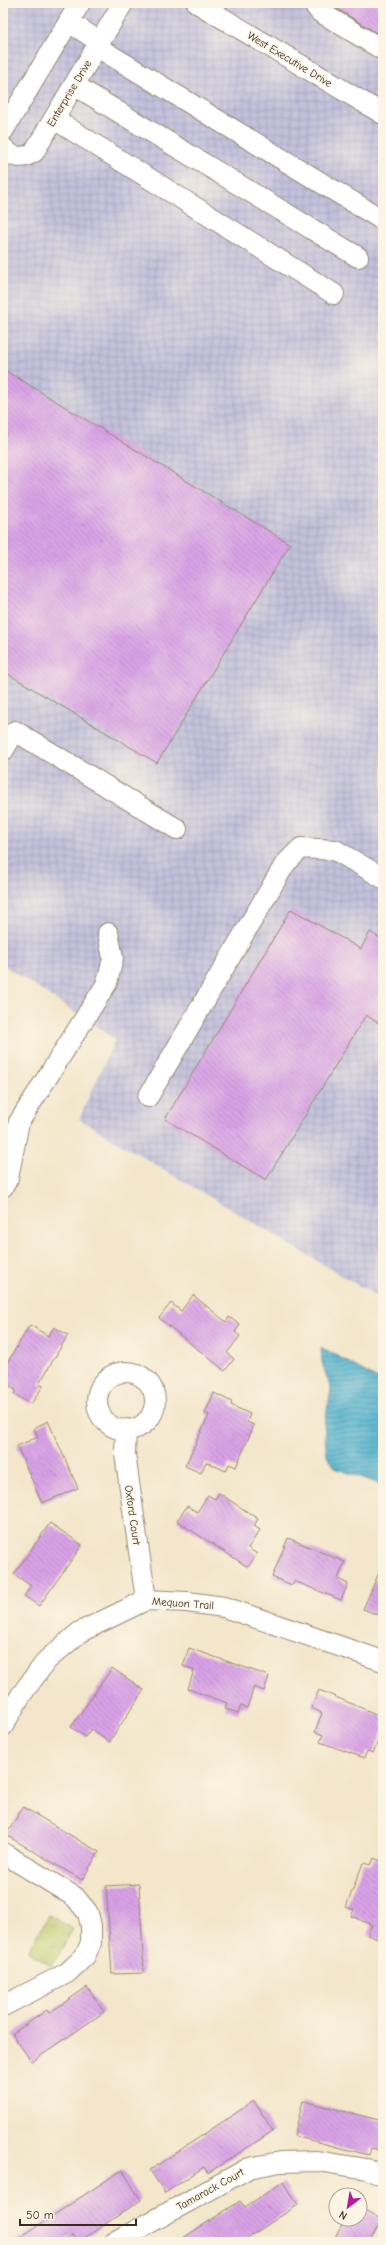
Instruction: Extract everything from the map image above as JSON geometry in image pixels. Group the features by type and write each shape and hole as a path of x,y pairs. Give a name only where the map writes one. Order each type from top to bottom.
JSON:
{"street":[{"path":"3,131 80,3"},
{"name":"Enterprise Drive","path":"3,146 16,157 27,156 34,152 123,3"},
{"name":"West Executive Drive","path":"197,3 383,114"},
{"path":"313,3 320,12 383,50"},
{"path":"69,22 98,44 381,218"},
{"path":"74,85 358,258"},
{"path":"54,119 334,294"},
{"path":"3,751 15,731 177,829"},
{"path":"148,1097 286,864 302,848 335,850 383,878"},
{"path":"3,1187 8,1178 20,1122 107,983 113,958 108,933"},
{"name":"Oxford Court","path":"126,1430 125,1454 146,1600"},
{"name":"Mequon Trail","path":"3,1726 21,1695 47,1660 80,1632 146,1600 187,1602 224,1607 383,1662"},
{"path":"3,1853 75,1897 88,1913 91,1926 91,1943 85,1956 66,1974 3,2006"},
{"name":"Tamarack Court","path":"115,2242 249,2168 280,2162 317,2162 367,2169 383,2176"}],"shaded area":[{"path":"3,3 383,3 383,1300 79,1119 115,1039 3,965"}],"green space":[{"path":"49,1915 73,1929 52,1966 28,1952"}],"water":[{"path":"321,1347 383,1382 383,1485 335,1468 327,1456 324,1424 331,1390 322,1362"}],"building":[{"path":"328,3 383,3 383,37"},
{"path":"3,369 290,544 157,763 3,671"},
{"path":"291,909 361,949 370,932 383,940 383,1026 366,1015 266,1180 165,1119"},
{"path":"193,1295 226,1322 229,1317 240,1325 235,1332 240,1336 227,1353 234,1359 225,1371 159,1318 171,1303 181,1311"},
{"path":"30,1325 48,1336 54,1327 68,1335 39,1384 43,1386 31,1404 14,1394 16,1390 3,1382 3,1370"},
{"path":"214,1393 232,1402 231,1405 250,1414 247,1422 254,1425 236,1467 229,1464 226,1471 206,1462 201,1473 185,1466 209,1415 205,1413"},
{"path":"48,1421 78,1488 42,1503 17,1446 38,1437 34,1428"},
{"path":"219,1493 258,1519 254,1526 260,1530 248,1548 257,1554 248,1567 177,1521 187,1506 197,1512 208,1495 215,1499"},
{"path":"50,1523 82,1545 39,1606 24,1596 31,1586 14,1574"},
{"path":"288,1538 345,1562 338,1579 348,1584 341,1600 294,1581 292,1585 272,1577"},
{"path":"383,1566 383,1617 363,1609"},
{"path":"189,1648 269,1676 264,1691 254,1687 247,1708 241,1706 238,1713 225,1709 227,1703 188,1689 194,1670 183,1666"},
{"path":"112,1668 144,1690 109,1742 91,1729 85,1737 71,1727"},
{"path":"319,1690 383,1717 383,1730 373,1753 367,1751 364,1758 320,1742 323,1735 315,1732 322,1713 311,1708"},
{"path":"23,1807 99,1852 82,1880 6,1835"},
{"path":"374,1858 383,1862 383,1941 367,1935 372,1925 351,1916 354,1910 346,1907 363,1863 371,1865"},
{"path":"139,1884 144,1973 112,1974 106,1886"},
{"path":"87,1987 104,2012 32,2062 12,2034 47,2010 49,2013"},
{"path":"254,2101 273,2131 208,2173 204,2167 165,2193 150,2170"},
{"path":"303,2101 383,2121 383,2151 371,2148 369,2155 294,2136"},
{"path":"122,2170 141,2200 101,2227 78,2242 72,2236 63,2242 13,2242"},
{"path":"283,2182 298,2205 241,2242 177,2242 240,2201 245,2207"},
{"path":"368,2212 382,2220 369,2242 332,2242 341,2227 368,2227"}]}
